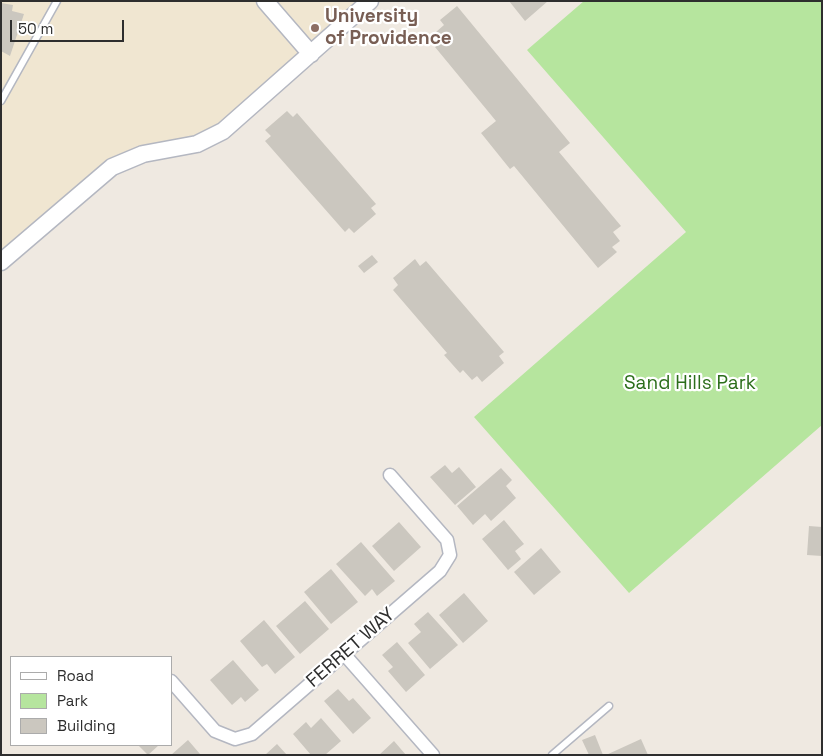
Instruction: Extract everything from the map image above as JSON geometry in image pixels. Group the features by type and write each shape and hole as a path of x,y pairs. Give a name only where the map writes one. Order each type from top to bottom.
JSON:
{"street":[{"path":"265,1 311,54"},
{"path":"1,262 112,167 143,154 198,144 223,131 370,1"},
{"name":"FERRET WAY","path":"172,682 215,731 235,739 252,734 440,571 450,555 447,540 390,475"},
{"path":"344,654 433,755"}],"lane":[{"path":"1,101 57,1"},
{"path":"552,755 609,706"}],"shaded area":[{"path":"1,1 372,1 223,131 112,167 1,262"}],"green space":[{"name":"Sand Hills Park","path":"584,1 822,1 822,425 629,593 474,417 686,232 527,50"}],"building":[{"path":"509,1 548,1 525,21"},
{"path":"1,3 13,5 12,11 24,14 10,56 1,51"},
{"path":"457,6 570,143 559,152 621,226 613,232 620,241 612,247 617,252 598,268 514,166 510,169 481,133 496,121 435,47 443,41 436,32 444,25 440,20"},
{"path":"287,111 293,117 297,113 376,204 371,208 376,214 354,233 349,228 345,232 265,141 271,136 265,130"},
{"path":"372,255 378,262 364,273 358,266"},
{"path":"415,259 420,266 426,261 504,352 499,356 504,363 482,382 477,376 472,380 463,370 460,373 444,355 447,353 393,290 398,285 393,278"},
{"path":"445,465 452,473 459,467 476,487 455,505 430,477"},
{"path":"501,468 512,480 506,486 516,498 491,521 485,514 473,525 457,506"},
{"path":"504,520 524,544 515,551 521,559 508,570 482,539"},
{"path":"399,522 421,547 394,571 372,546"},
{"path":"809,526 822,527 822,556 807,555"},
{"path":"361,542 395,581 377,596 372,589 365,596 336,564"},
{"path":"541,548 561,572 534,595 514,572"},
{"path":"331,569 358,602 331,624 304,592"},
{"path":"464,593 488,621 463,643 439,615"},
{"path":"305,601 329,629 300,654 276,626"},
{"path":"428,612 458,645 430,669 408,643 421,632 414,624"},
{"path":"264,620 295,657 275,674 267,664 262,667 240,641"},
{"path":"397,642 425,675 406,692 388,671 393,667 382,655"},
{"path":"233,660 259,690 245,702 241,697 232,705 210,680"},
{"path":"338,689 349,701 353,698 371,718 353,734 324,701"},
{"path":"321,718 341,741 325,755 311,755 293,734 306,722 311,728"},
{"path":"595,735 603,755 589,755 582,740"},
{"path":"641,739 648,755 606,755"},
{"path":"188,740 199,755 171,755"},
{"path":"394,741 406,755 379,755"},
{"path":"277,744 287,755 265,755"},
{"path":"139,746 158,746 148,755"}],"place":[{"name":"University of Providence","path":"315,28"}]}
